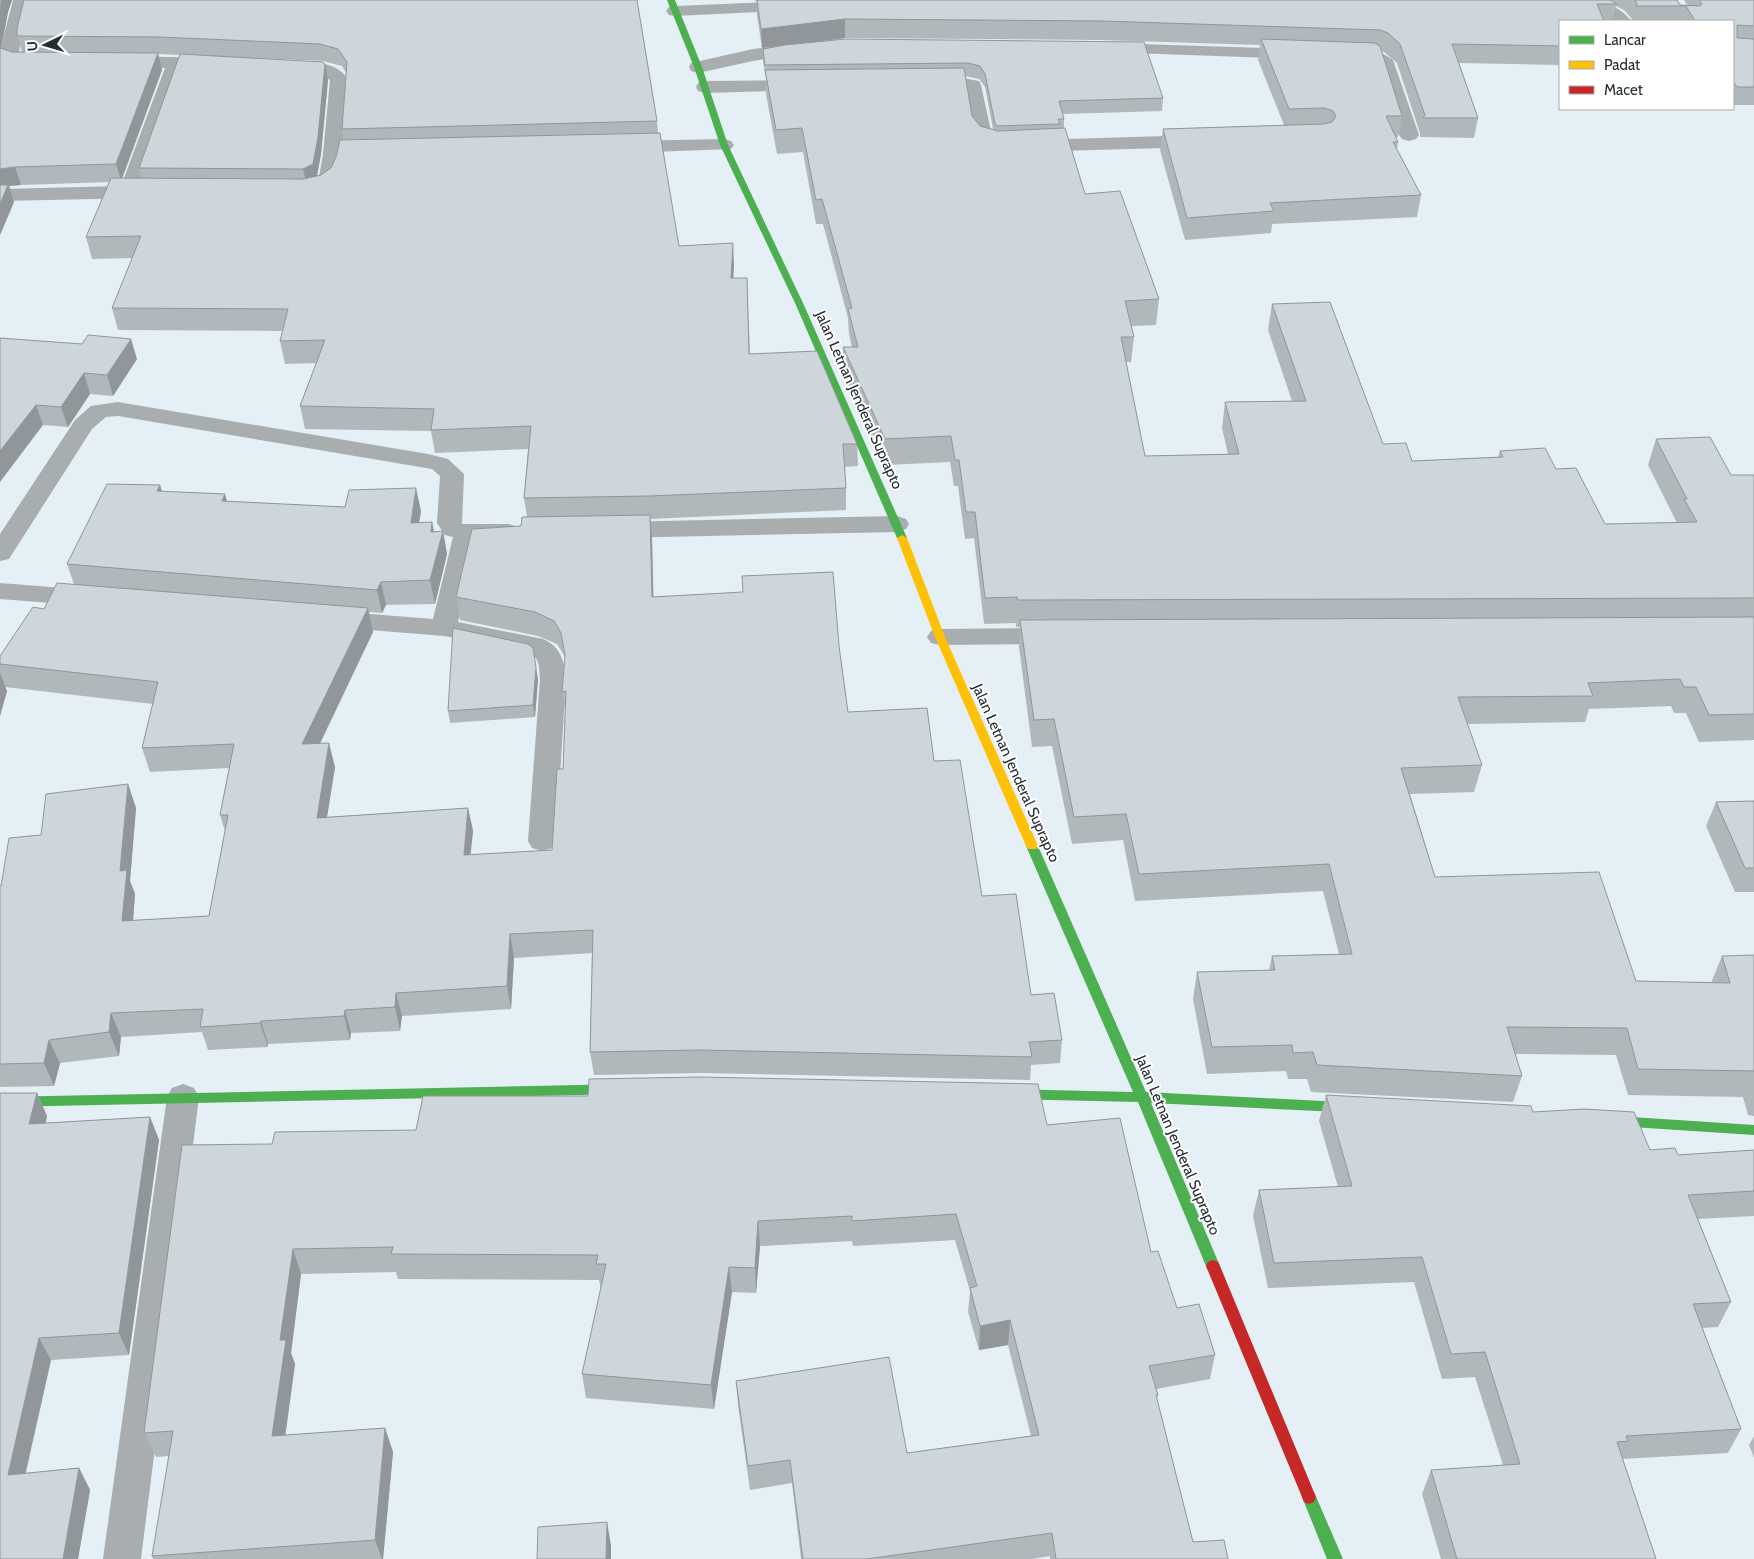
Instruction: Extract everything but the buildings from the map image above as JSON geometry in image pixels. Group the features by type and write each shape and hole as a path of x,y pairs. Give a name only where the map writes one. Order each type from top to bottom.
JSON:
{"main road":[{"name":"Jalan Letnan Jenderal Suprapto","path":"673,5 698,67 724,144 799,303 897,524 940,636 1142,1097 1335,1559"},
{"path":"0,1102 634,1089"},
{"path":"992,1094 1142,1097 1368,1108"},
{"path":"1594,1120 1754,1130"}],"street":[{"path":"22,0 11,44 10,58 17,61 60,62"},
{"path":"1558,4 1606,8 1621,20"},
{"path":"673,5 811,6"},
{"path":"698,67 753,56 820,47"},
{"path":"1091,47 1318,54"},
{"path":"1337,55 1377,57 1386,64 1409,135"},
{"path":"106,62 235,65"},
{"path":"128,192 176,63"},
{"path":"274,67 323,69 334,72 339,79 333,154 328,185 324,189 307,192 287,192"},
{"path":"908,84 957,83 972,85 983,140 991,147 1214,141"},
{"path":"704,87 821,85"},
{"path":"606,147 724,144"},
{"path":"333,154 391,152"},
{"path":"0,195 168,192"},
{"path":"0,553 83,425 99,411 118,409 440,464 452,474 449,523 454,530 466,532 534,531"},
{"path":"593,530 897,524"},
{"path":"444,628 466,532"},
{"path":"0,591 110,600"},
{"path":"307,617 444,628 534,645 544,649 551,656 553,679 542,841"},
{"path":"940,636 1079,636"},
{"path":"122,1559 183,1097"}],"traffic: fast":[{"path":"671,0 698,67 724,145 799,303 902,538"},
{"path":"1032,846 1142,1097 1213,1266"},
{"path":"0,1102 626,1089"},
{"path":"1004,1094 1142,1097 1360,1108"},
{"path":"1601,1120 1754,1130"},
{"path":"1309,1497 1335,1559"}],"traffic: slow":[{"path":"902,538 940,637 1032,846"}],"traffic: jam":[{"path":"1213,1266 1309,1497"}]}
